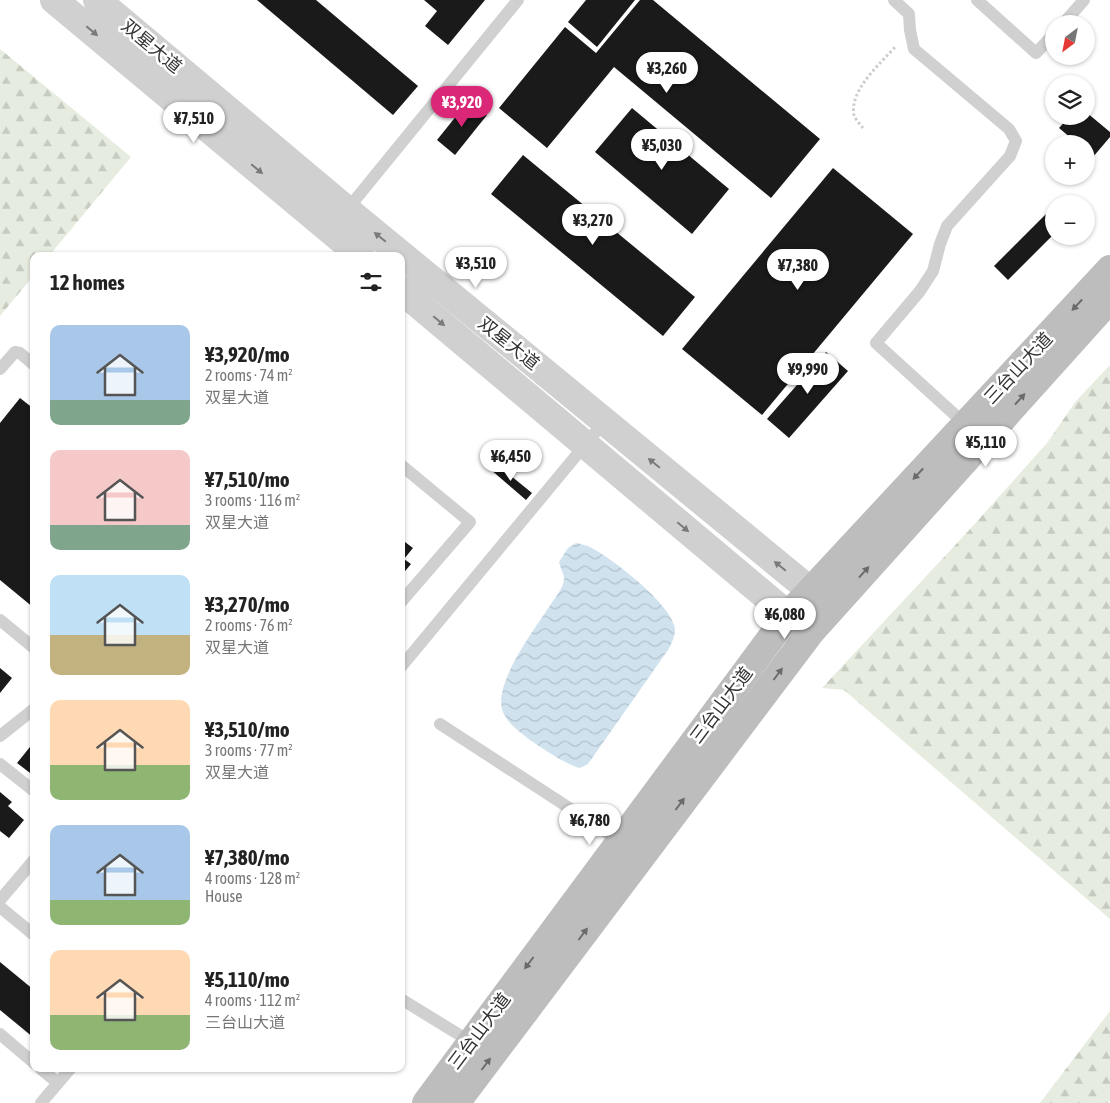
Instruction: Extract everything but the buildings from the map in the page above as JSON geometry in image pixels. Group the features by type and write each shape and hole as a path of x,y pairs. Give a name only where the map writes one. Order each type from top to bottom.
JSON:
{"main road":[{"name":"三台山大道","path":"426,1103 788,615 809,590 1110,269"},
{"name":"三台山大道","path":"456,1103 810,633 1110,299"}],"street":[{"name":"双星大道","path":"54,0 381,252"},
{"name":"双星大道","path":"97,0 339,220 359,252"},
{"name":"双星大道","path":"405,270 604,422 831,608"},
{"name":"双星大道","path":"405,293 810,633"}],"lane":[{"path":"339,220 518,0"},
{"path":"894,0 909,14 914,49 1009,128 1016,141 1010,156 947,226 933,271 920,291 876,343 965,424"},
{"path":"978,0 1036,53 1045,44"},
{"path":"1070,15 1084,0"},
{"path":"0,368 15,352 20,352 30,361"},
{"path":"405,663 604,422"},
{"path":"405,468 470,522 405,597"},
{"path":"0,620 30,645"},
{"path":"0,736 30,711"},
{"path":"440,724 620,841"},
{"path":"0,764 30,788"},
{"path":"0,900 30,865"},
{"path":"0,907 30,931"},
{"path":"405,1001 471,1042"},
{"path":"0,1034 30,1060"},
{"path":"45,1072 58,1083"},
{"path":"41,1103 67,1072"}],"path":[{"path":"863,128 854,116 854,103 859,89 910,30"}],"green space":[{"path":"0,49 131,157 52,252 30,252 30,280 0,316"},
{"path":"1110,365 1110,919 844,690 822,688 972,527 1047,443 1076,401"},
{"path":"1110,1011 1110,1101 1108,1103 1040,1103"}],"water":[{"path":"576,543 588,546 600,553 638,582 661,604 669,615 675,631 668,650 588,764 579,768 550,753 514,727 504,714 501,698 504,684 517,656 563,585 564,577 559,562 568,548"}]}
